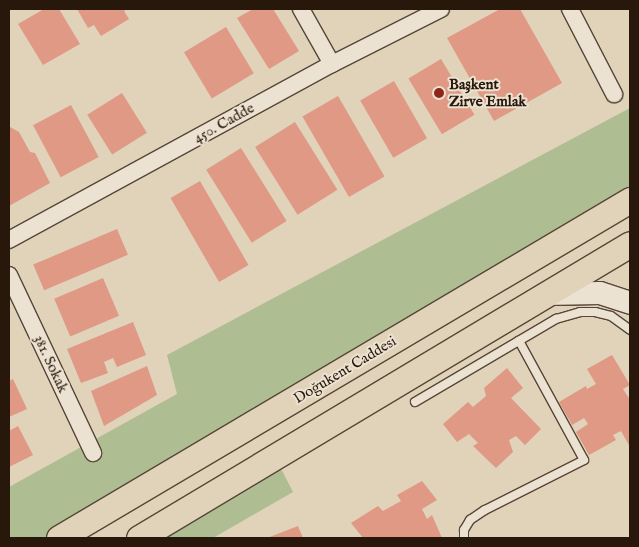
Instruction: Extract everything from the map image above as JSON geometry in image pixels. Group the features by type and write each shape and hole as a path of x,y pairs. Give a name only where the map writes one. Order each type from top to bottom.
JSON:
{"main road":[{"name":"Doğukent Caddesi","path":"58,538 630,200"},
{"path":"139,538 546,294 628,250 603,217"},
{"path":"546,294 600,293 630,303"}],"street":[{"path":"301,9 332,64"},
{"name":"450. Cadde","path":"9,240 332,64 441,9"},
{"path":"570,9 614,94"},
{"name":"381. Sokak","path":"9,275 93,453"}],"lane":[{"path":"415,402 556,319 580,312 611,316 630,330"},
{"path":"464,538 464,530 470,520 584,460 518,341"}],"green space":[{"path":"630,108 630,200 59,538 9,538 9,487 177,394 167,355"},
{"path":"274,455 293,492 213,538 139,538"}],"building":[{"path":"44,9 59,9 80,44 43,65 18,24"},
{"path":"77,9 127,9 124,11 129,19 101,36 94,25 88,28"},
{"path":"253,9 273,9 299,51 269,69 237,18"},
{"path":"500,9 520,9 562,83 494,121 447,38"},
{"path":"226,27 254,73 212,99 184,52"},
{"name":"Başkent Zirve Emlak","path":"441,59 474,115 442,134 408,79"},
{"path":"394,81 427,138 393,158 360,100"},
{"path":"122,93 147,133 112,155 87,115"},
{"path":"338,96 384,177 349,197 302,116"},
{"path":"71,105 99,157 61,177 33,125"},
{"path":"295,122 337,190 298,215 255,147"},
{"path":"10,127 19,132 30,152 35,153 50,183 9,206"},
{"path":"241,148 287,221 252,243 206,170"},
{"path":"200,181 249,265 219,282 171,198"},
{"path":"117,229 128,255 44,290 33,265"},
{"path":"103,278 119,316 70,336 54,299"},
{"path":"133,322 146,355 117,367 113,358 104,362 108,373 81,383 67,349"},
{"path":"612,355 630,385 623,389 630,400 630,447 621,431 613,435 616,440 589,455 576,432 588,424 584,418 572,425 559,402 586,386 587,389 596,384 587,369"},
{"path":"147,366 157,395 104,426 91,391"},
{"path":"507,368 523,388 511,398 541,429 525,445 516,436 509,440 513,452 496,468 473,446 478,443 469,434 457,442 443,424 468,402 473,407 486,396 484,388"},
{"path":"13,379 27,409 9,417 9,381"},
{"path":"18,426 33,455 9,467 9,431"},
{"path":"422,481 437,500 422,509 427,519 432,515 442,538 363,538 351,523 378,506 383,511 401,501 397,495"},
{"path":"298,526 303,538 267,538"}],"place":[{"name":"Başkent Zirve Emlak","path":"439,93"}]}
